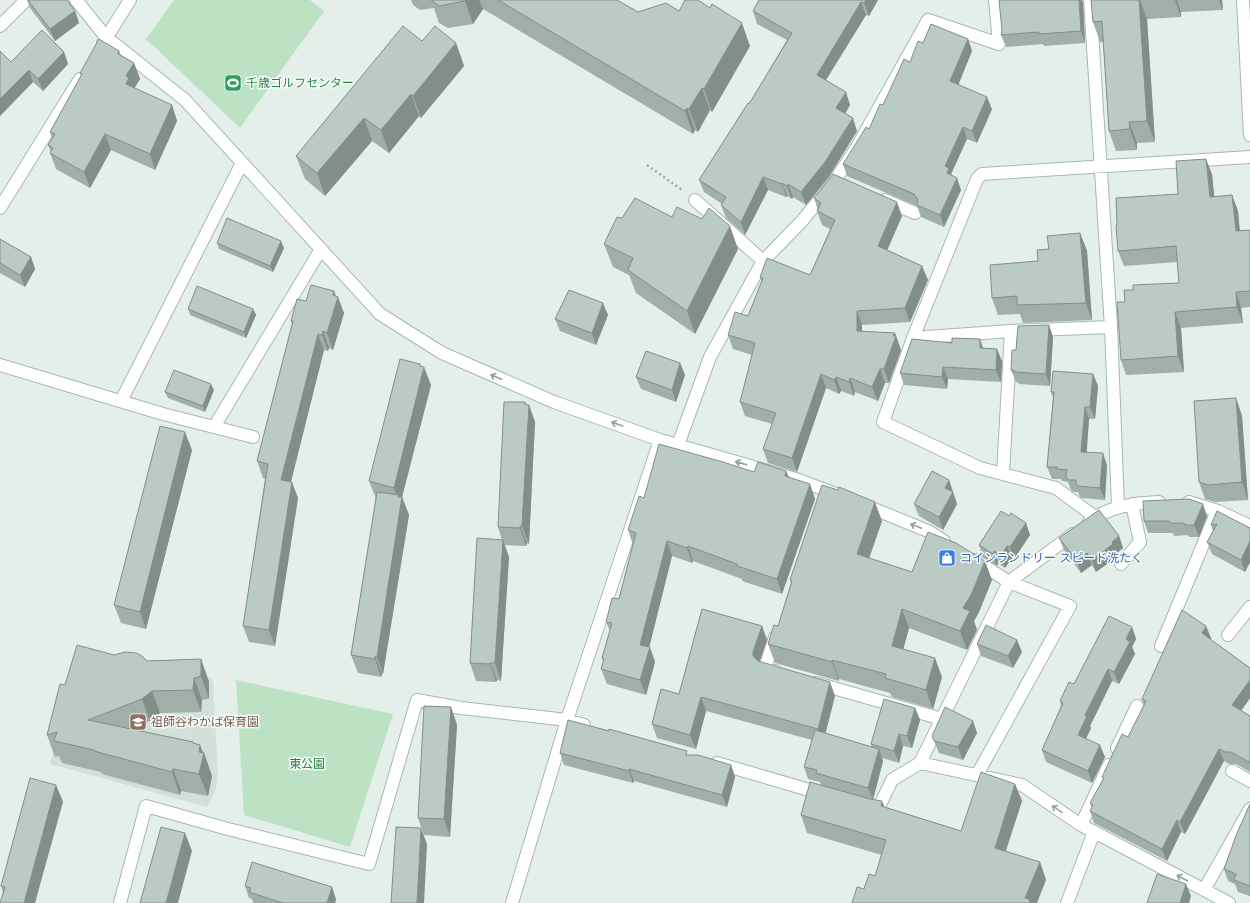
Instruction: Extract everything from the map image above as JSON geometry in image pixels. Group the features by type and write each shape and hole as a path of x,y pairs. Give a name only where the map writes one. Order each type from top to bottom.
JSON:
{"street":[{"path":"0,26 26,0"},
{"path":"76,0 106,37 186,100 380,314 442,353 554,402 660,440 799,480 825,494 848,499 928,531 1009,582 1070,606 977,775"},
{"path":"98,50 130,0"},
{"path":"678,445 710,357 763,261 802,221 836,179 857,147 928,20 999,44 996,0"},
{"path":"1090,0 1099,166 1111,327 1118,507"},
{"path":"1243,0 1250,136"},
{"path":"0,208 86,70"},
{"path":"1095,517 1056,488 980,468 883,422 913,338 977,179 982,174 1250,157"},
{"path":"121,401 242,163"},
{"path":"836,179 850,185"},
{"path":"872,194 915,213"},
{"path":"695,200 763,261"},
{"path":"214,427 320,249"},
{"path":"913,338 1011,331 1111,327"},
{"path":"1002,474 1011,331"},
{"path":"0,365 163,414 253,437"},
{"path":"512,903 567,720 660,440"},
{"path":"862,805 878,809 892,780 920,763 1009,582 1095,517 1118,507 1132,504 1188,502 1218,511 1250,526"},
{"path":"1121,564 1140,542 1132,504"},
{"path":"1161,646 1218,511"},
{"path":"1228,635 1250,607"},
{"path":"780,624 765,668 788,675"},
{"path":"803,679 942,719"},
{"path":"120,903 146,806 228,829 369,864 417,700 460,708 567,720 598,729"},
{"path":"1081,825 1137,706"},
{"path":"704,760 832,796"},
{"path":"920,763 1022,785 1081,825 1229,903"},
{"path":"1232,772 1250,781"},
{"path":"1204,890 1250,809"},
{"path":"1067,903 1094,832"}],"path":[{"path":"647,166 695,200"}],"shaded area":[{"name":"祖師谷わかば保育園","path":"75,673 207,675 213,680 218,774 216,789 207,807 50,764"}],"green space":[{"name":"千歳ゴルフセンター","path":"174,0 310,0 324,11 240,128 146,39"},
{"name":"東公園","path":"236,680 393,714 350,847 244,815"}],"building":[{"path":"28,0 67,0 75,11 50,29"},
{"path":"431,0 466,0 439,6"},
{"path":"498,0 617,0 638,12 666,3 679,11 685,0 698,0 710,8 712,4 742,23 704,89 702,88 689,109 687,108 685,111"},
{"path":"759,0 866,0 864,3 861,2 817,75 846,92 836,108 853,118 825,162 801,192 788,184 787,186 763,177 741,222 721,205 726,197 699,180 748,103 749,104 792,33 753,11"},
{"path":"999,0 1079,0 1081,31 1001,35 1002,31"},
{"path":"1091,0 1139,0 1147,121 1129,122 1130,129 1109,131 1102,21 1093,22"},
{"path":"931,24 968,39 950,81 987,97 972,131 963,127 945,166 949,168 947,173 957,178 940,215 917,205 918,200 914,194 843,164 866,127 869,129 880,104 883,105 904,59 910,62 918,41 923,43"},
{"path":"403,26 422,41 435,26 456,43 413,96 411,94 381,130 364,118 317,173 296,156"},
{"path":"42,30 64,52 38,79 29,70 0,99 0,51 11,62"},
{"path":"99,39 119,51 118,54 134,63 126,76 129,78 126,84 172,105 150,154 105,134 84,172 50,153 53,148 48,145 55,134 50,132 82,74 80,73"},
{"path":"1206,159 1210,197 1232,195 1236,231 1250,230 1250,291 1236,292 1237,307 1175,312 1178,356 1121,360 1117,302 1125,302 1124,290 1133,290 1133,285 1179,283 1176,246 1118,251 1116,198 1178,194 1176,161"},
{"path":"833,174 897,202 878,246 922,266 905,308 857,311 857,331 895,333 893,336 896,336 884,369 880,369 872,387 850,378 849,382 836,377 834,380 821,374 792,458 763,449 776,413 740,402 755,343 728,335 735,312 748,316 763,278 760,277 767,258 810,275 835,220 817,211 821,203 814,198"},
{"path":"635,198 672,217 677,207 702,219 709,208 730,226 687,311 628,270 633,258 604,244 617,217 622,218"},
{"path":"227,218 281,241 270,266 217,243"},
{"path":"1080,233 1086,303 1017,305 1017,296 992,298 990,265 1038,261 1037,250 1049,249 1047,236"},
{"path":"0,239 31,257 20,275 0,263"},
{"path":"311,285 334,291 333,295 338,297 327,333 323,331 322,335 318,334 281,480 292,482 269,630 243,626 268,464 257,461 293,321 291,321 297,299 306,301"},
{"path":"197,286 253,309 244,332 188,309"},
{"path":"569,290 603,303 592,333 555,319"},
{"path":"1049,325 1046,374 1015,372 1011,370 1012,350 1016,350 1018,326"},
{"path":"952,338 980,339 980,348 997,349 996,370 943,367 942,377 900,373 912,339 952,343"},
{"path":"646,351 680,363 672,390 636,377"},
{"path":"400,359 420,364 420,366 424,367 394,488 369,481"},
{"path":"174,370 211,384 203,406 165,392"},
{"path":"1053,371 1093,374 1090,407 1085,407 1081,452 1103,453 1100,488 1078,486 1076,484 1076,480 1069,480 1066,478 1067,470 1057,469 1057,467 1047,467 1054,392 1051,392"},
{"path":"1236,398 1242,482 1208,485 1199,482 1194,401"},
{"path":"504,402 525,402 525,404 529,405 522,526 520,526 520,528 498,527"},
{"path":"160,426 185,432 140,612 114,605"},
{"path":"659,444 754,472 758,462 786,471 785,476 810,484 777,579 737,566 737,564 688,546 687,548 667,541 640,645 650,647 640,680 601,669 604,659 602,658 612,623 606,622 612,598 619,599 636,533 628,530 639,496 644,498"},
{"path":"932,471 949,480 945,488 953,492 939,517 914,504"},
{"path":"822,485 838,490 839,487 875,502 857,554 912,572 928,532 956,543 985,561 972,593 963,608 970,611 960,631 902,609 892,646 935,658 926,690 885,678 886,674 832,660 832,662 768,644 774,625 778,626 792,581 790,580"},
{"path":"377,492 399,495 398,497 402,497 377,657 375,656 375,659 351,655"},
{"path":"1189,499 1203,504 1194,525 1170,523 1169,521 1144,521 1143,501"},
{"path":"1099,510 1119,536 1112,542 1113,544 1092,560 1087,553 1077,561 1059,538"},
{"path":"1001,511 1009,516 1011,513 1026,523 1010,547 1007,546 1001,556 994,551 993,554 979,545"},
{"path":"1217,511 1250,528 1250,541 1241,560 1207,542 1217,524 1211,525"},
{"path":"477,538 503,540 495,663 490,664 470,663"},
{"path":"702,609 762,626 753,652 753,656 758,661 830,682 818,729 701,697 690,735 652,724 661,689 679,694"},
{"path":"1182,610 1206,626 1202,633 1250,668 1250,680 1232,705 1250,716 1250,763 1231,752 1225,752 1219,749 1180,822 1177,820 1162,849 1090,811 1093,805 1090,803 1104,778 1102,777 1122,734 1128,737 1146,701 1142,699"},
{"path":"1109,616 1132,627 1126,639 1130,642 1114,672 1108,669 1085,715 1087,716 1078,735 1100,745 1088,771 1042,750 1063,703 1060,701 1069,682 1074,684"},
{"path":"986,625 1017,640 1008,656 977,644"},
{"path":"77,645 114,655 125,652 136,653 147,661 201,659 201,676 194,678 193,690 152,691 142,699 88,720 193,742 200,745 199,752 204,753 199,774 173,769 172,772 94,750 54,741 57,732 47,735 60,684 65,685"},
{"path":"884,699 915,708 907,736 899,734 894,751 871,744"},
{"path":"424,706 451,707 444,819 418,818"},
{"path":"945,707 973,721 958,747 934,741 932,736"},
{"path":"568,720 609,731 609,729 687,751 686,755 698,755 731,765 722,795 629,769 629,771 560,753"},
{"path":"815,730 879,749 868,788 816,773 817,770 804,767"},
{"path":"981,772 1015,784 995,848 1040,862 1025,898 1030,900 1029,903 852,903 857,887 864,889 869,874 875,876 886,840 801,815 810,782 882,801 881,806 961,831"},
{"path":"30,778 56,785 24,903 0,903 5,887 1,886"},
{"path":"1250,804 1250,886 1234,880 1236,874 1224,869 1237,833"},
{"path":"161,827 185,833 166,903 140,903"},
{"path":"396,827 421,828 417,903 391,903"},
{"path":"252,862 332,887 327,903 283,903 249,892 251,888 245,886"},
{"path":"1157,874 1186,884 1180,903 1147,903"}],"place":[{"name":"千歳ゴルフセンター","path":"233,83"},
{"name":"コインランドリー スピード洗たく","path":"947,558"},
{"name":"祖師谷わかば保育園","path":"138,722"}]}
